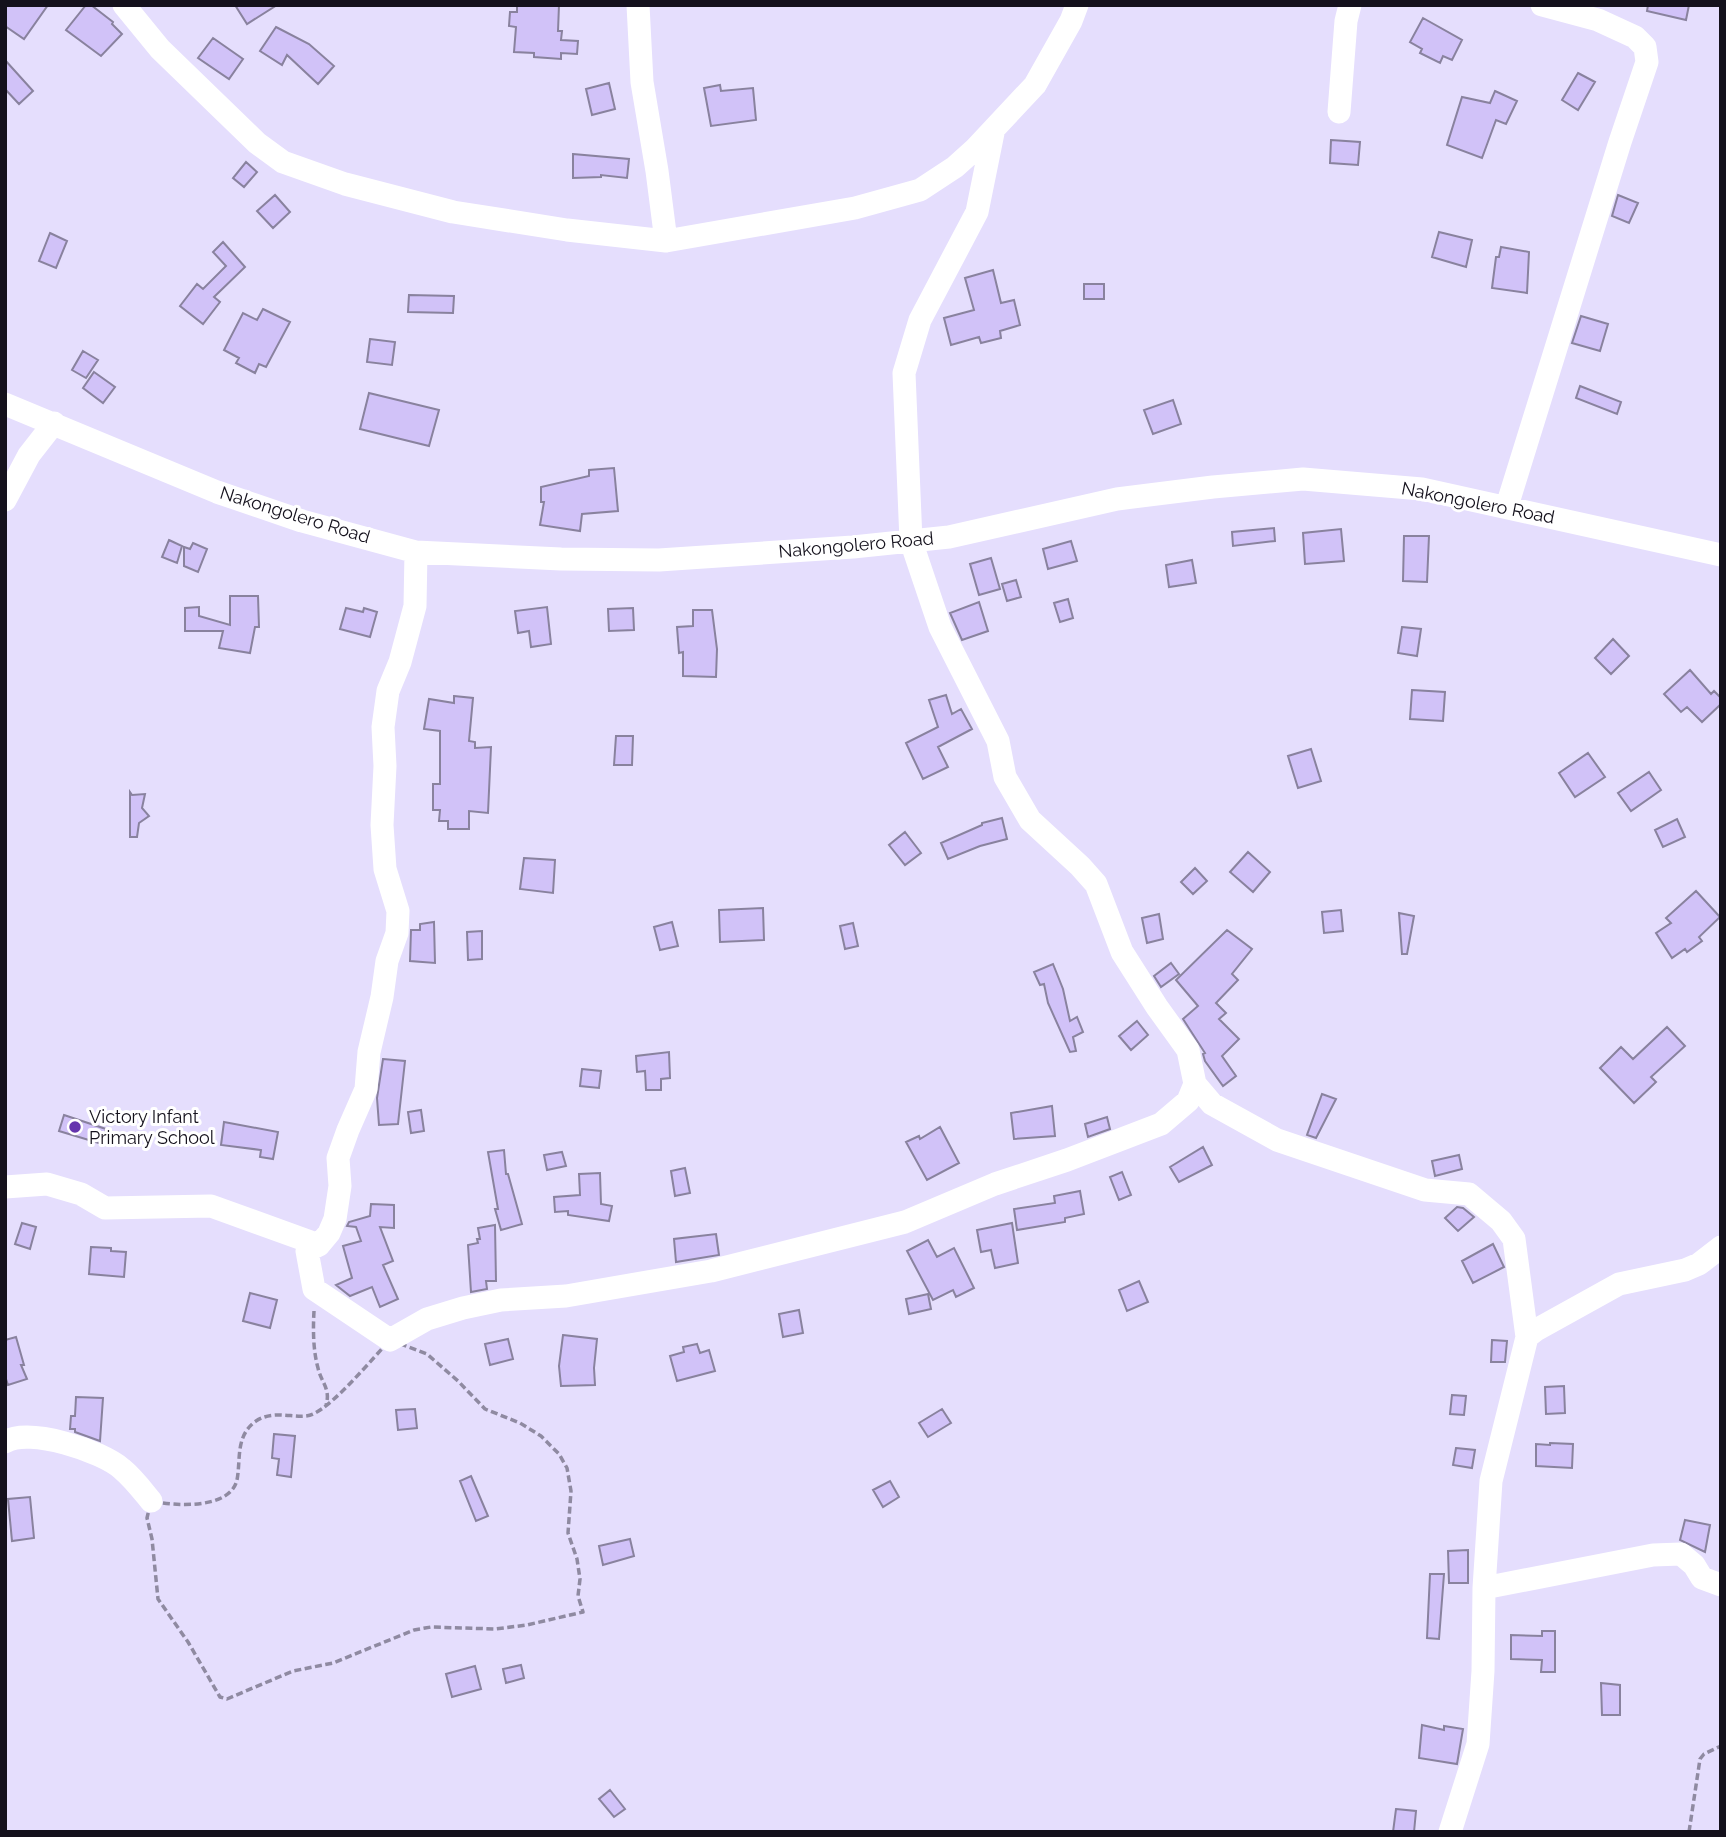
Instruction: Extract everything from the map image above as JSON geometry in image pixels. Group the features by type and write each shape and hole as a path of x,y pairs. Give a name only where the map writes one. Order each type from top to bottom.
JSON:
{"street":[{"path":"124,5 160,49 257,144 283,162 345,184 453,212 567,230 666,241 855,208 920,190 955,167 993,133 1035,85 1071,21 1077,5"},
{"path":"638,5 642,82 666,241"},
{"path":"1339,113 1346,21 1350,5"},
{"path":"1507,506 1647,62 1645,47 1635,37 1598,20 1542,5"},
{"path":"993,133 977,212 920,320 904,373 911,541 940,627 998,741 1005,776 1030,820 1096,884 1122,952 1188,1049 1195,1084 1212,1104 1277,1140 1425,1190 1469,1194 1501,1222 1514,1239 1527,1337 1491,1481 1478,1744 1450,1832"},
{"path":"14,407 29,455"},
{"name":"Nakongolero Road","path":"14,407 217,492 302,521 416,552 561,559 659,560 911,541 949,537 1117,499 1303,479 1422,489 1721,555"},
{"path":"5,500 29,455 54,423"},
{"path":"416,552 415,606 400,662 388,691 383,727 385,766 382,825 385,869 398,911 397,933 387,961 369,1052 366,1089 338,1158 340,1185 335,1219 329,1233 319,1245 307,1251 314,1289 390,1340 427,1320 463,1308 501,1300 566,1296 711,1271 905,1222 995,1184 1161,1124 1188,1101 1195,1084"},
{"path":"5,1186 47,1184 80,1194 106,1208 211,1206 319,1245"},
{"path":"1527,1337 1619,1284 1685,1270 1699,1264 1721,1247"},
{"path":"5,1442 24,1435 72,1445 121,1467 151,1501"},
{"path":"1484,1588 1653,1555 1681,1554 1694,1565 1702,1578 1721,1585"}],"path":[{"path":"314,1289 313,1329 318,1368 329,1395 325,1407"},
{"path":"390,1340 427,1354 485,1409 520,1423 541,1436 559,1454 567,1468 571,1491 568,1534 577,1559 580,1580 578,1596 583,1612 527,1625 495,1629 431,1627 414,1630 333,1662 293,1671 227,1699 220,1697 188,1642 158,1599 152,1539 147,1518 151,1501 185,1506 229,1494 237,1482 238,1456 244,1434 257,1421 276,1414 310,1416 325,1407 390,1340"},
{"path":"1689,1832 1700,1759 1704,1754 1721,1746"}],"building":[{"path":"5,5 48,5 24,39 5,26"},
{"path":"86,5 91,5 113,22 122,34 101,56 66,30"},
{"path":"235,5 277,5 247,24"},
{"path":"517,5 559,5 558,31 562,31 561,40 578,41 577,54 561,53 561,59 514,52 516,27 509,26 510,12 517,12"},
{"path":"1648,5 1689,5 1686,20 1647,11"},
{"path":"1423,18 1462,40 1452,60 1443,56 1440,63 1420,53 1422,49 1410,42"},
{"path":"276,27 309,44 334,66 318,84 287,55 282,65 260,51"},
{"path":"213,38 243,59 229,79 198,58"},
{"path":"5,60 33,91 19,104 5,89"},
{"path":"1578,73 1595,82 1578,110 1562,100"},
{"path":"609,83 615,109 592,115 586,89"},
{"path":"720,85 721,91 753,88 756,120 711,126 704,88"},
{"path":"1495,91 1517,101 1506,124 1496,120 1482,158 1447,145 1462,97 1490,103"},
{"path":"1331,140 1360,142 1358,165 1330,163"},
{"path":"573,154 629,159 627,178 601,175 573,178"},
{"path":"246,162 257,172 244,187 233,178"},
{"path":"275,195 290,212 273,228 257,211"},
{"path":"1618,195 1638,203 1629,223 1612,216"},
{"path":"1439,232 1472,240 1466,267 1432,257"},
{"path":"50,233 67,241 56,268 39,261"},
{"path":"223,242 245,267 214,297 220,302 203,324 180,306 197,284 203,289 226,266 213,252"},
{"path":"1501,247 1529,252 1527,293 1492,288 1496,257 1499,257"},
{"path":"993,270 1001,303 1014,300 1020,325 1000,331 1001,338 981,343 979,337 951,345 944,318 974,310 965,278"},
{"path":"1084,284 1104,284 1104,299 1084,299"},
{"path":"409,295 454,296 453,313 408,312"},
{"path":"263,309 290,322 266,367 259,364 255,373 236,363 239,358 224,350 243,313 257,320"},
{"path":"1581,316 1608,324 1600,351 1572,343"},
{"path":"370,339 395,342 392,365 367,362"},
{"path":"83,351 98,360 86,378 72,370"},
{"path":"94,372 115,387 103,403 83,388"},
{"path":"1580,386 1621,402 1617,414 1576,398"},
{"path":"369,393 439,410 429,446 360,429"},
{"path":"1173,400 1181,424 1153,434 1144,410"},
{"path":"614,468 618,511 582,514 580,531 540,525 544,502 541,502 541,487 589,476 589,470"},
{"path":"1274,528 1275,541 1233,546 1232,532"},
{"path":"1341,529 1344,561 1305,564 1303,533"},
{"path":"1404,536 1429,536 1427,582 1403,581"},
{"path":"169,540 182,546 177,563 162,557"},
{"path":"1071,541 1077,561 1048,569 1043,549"},
{"path":"193,543 207,549 198,572 184,566 184,547 190,549"},
{"path":"991,558 1000,589 979,595 970,564"},
{"path":"1192,560 1196,583 1169,587 1166,565"},
{"path":"1016,580 1021,597 1007,601 1002,584"},
{"path":"230,596 258,596 259,627 255,627 250,653 219,648 223,631 185,631 185,608 199,607 199,616 230,625"},
{"path":"1068,599 1073,618 1060,622 1054,603"},
{"path":"979,602 988,631 962,640 950,613"},
{"path":"547,607 551,644 531,647 529,631 518,633 515,611"},
{"path":"346,608 363,612 364,608 377,612 370,637 340,629"},
{"path":"633,608 634,630 609,631 608,609"},
{"path":"693,610 712,610 717,649 716,677 683,676 683,652 679,653 677,627 693,626"},
{"path":"1402,627 1421,629 1417,656 1398,653"},
{"path":"1613,639 1629,656 1611,674 1595,658"},
{"path":"1690,670 1711,694 1714,691 1721,698 1721,704 1702,722 1687,707 1681,712 1664,694"},
{"path":"1412,690 1445,692 1443,721 1410,719"},
{"path":"946,695 952,714 961,709 972,729 938,747 948,767 923,779 906,743 938,727 929,700"},
{"path":"454,696 473,698 469,741 475,742 475,748 491,747 488,813 469,811 469,829 448,829 448,821 439,821 440,810 433,810 433,784 440,784 440,731 424,729 429,699 454,703"},
{"path":"616,736 633,736 632,765 614,765"},
{"path":"1311,749 1321,781 1298,788 1288,756"},
{"path":"1588,753 1605,777 1575,797 1559,773"},
{"path":"1649,772 1661,790 1631,811 1618,793"},
{"path":"130,792 132,795 145,794 142,808 149,816 139,823 137,837 130,837"},
{"path":"1002,818 1007,839 948,859 941,843 982,823"},
{"path":"1677,819 1685,837 1663,847 1655,830"},
{"path":"905,832 921,853 905,865 889,845"},
{"path":"1248,852 1270,872 1253,892 1230,872"},
{"path":"524,858 555,860 553,893 520,889"},
{"path":"1195,868 1207,881 1193,894 1181,882"},
{"path":"1696,891 1720,917 1699,937 1702,941 1687,952 1685,949 1672,958 1656,933 1671,923 1666,918"},
{"path":"763,908 764,940 720,942 719,910"},
{"path":"1341,910 1343,931 1324,933 1322,912"},
{"path":"1399,913 1414,916 1407,954 1402,954"},
{"path":"1159,914 1163,939 1147,943 1142,918"},
{"path":"434,922 435,963 410,961 411,930 420,930 420,924"},
{"path":"672,922 678,946 660,950 654,927"},
{"path":"853,923 858,946 845,949 840,926"},
{"path":"1227,930 1252,949 1232,974 1238,980 1216,1003 1226,1013 1219,1019 1239,1039 1222,1056 1236,1076 1223,1086 1205,1061 1205,1053 1183,1019 1198,1006 1176,980"},
{"path":"482,931 482,959 468,960 467,932"},
{"path":"1171,963 1179,974 1161,987 1154,976"},
{"path":"1053,964 1063,989 1070,1021 1077,1017 1083,1032 1073,1037 1076,1051 1070,1052 1048,1003 1044,984 1040,985 1034,972"},
{"path":"1137,1021 1148,1035 1131,1050 1119,1036"},
{"path":"1667,1027 1685,1046 1651,1077 1656,1082 1634,1103 1600,1068 1621,1047 1633,1059"},
{"path":"669,1052 670,1078 661,1079 661,1090 646,1090 645,1071 637,1072 636,1056"},
{"path":"383,1059 405,1061 398,1124 379,1125 377,1098"},
{"path":"582,1069 601,1071 599,1088 580,1086"},
{"path":"1322,1094 1336,1099 1316,1138 1307,1135"},
{"path":"1052,1106 1055,1136 1014,1139 1011,1113"},
{"path":"421,1110 424,1131 411,1133 408,1112"},
{"path":"64,1115 106,1129 102,1144 59,1131"},
{"path":"1107,1117 1110,1129 1088,1137 1085,1124"},
{"path":"224,1122 278,1132 273,1159 260,1157 261,1150 221,1145"},
{"path":"940,1127 959,1163 927,1180 906,1142 919,1136 920,1139"},
{"path":"1203,1147 1212,1165 1179,1182 1170,1167"},
{"path":"504,1150 506,1174 522,1224 501,1230 495,1209 498,1209 488,1152"},
{"path":"562,1152 566,1166 547,1170 544,1155"},
{"path":"1459,1155 1462,1169 1435,1176 1432,1161"},
{"path":"685,1168 690,1193 675,1196 671,1171"},
{"path":"1122,1172 1131,1195 1119,1200 1110,1177"},
{"path":"600,1173 601,1204 612,1206 609,1221 568,1215 568,1211 555,1212 554,1197 580,1195 579,1174"},
{"path":"1080,1191 1084,1214 1065,1218 1065,1222 1017,1230 1014,1209 1055,1203 1054,1196"},
{"path":"371,1204 394,1205 394,1228 380,1227 393,1261 383,1265 398,1299 380,1307 372,1287 350,1296 336,1285 352,1278 343,1246 361,1241 356,1227 347,1226 349,1222 370,1216"},
{"path":"1457,1207 1463,1208 1474,1217 1458,1231 1445,1218"},
{"path":"22,1223 36,1227 30,1249 15,1244"},
{"path":"1012,1223 1018,1263 995,1268 991,1250 981,1252 977,1230"},
{"path":"495,1225 496,1281 486,1281 487,1289 471,1292 468,1245 478,1243 478,1228"},
{"path":"716,1234 719,1255 676,1262 674,1239"},
{"path":"928,1240 937,1257 954,1248 974,1288 956,1297 953,1290 933,1300 907,1251"},
{"path":"1493,1244 1504,1267 1473,1283 1462,1261"},
{"path":"91,1247 126,1252 124,1277 89,1274"},
{"path":"1139,1281 1148,1302 1127,1311 1119,1290"},
{"path":"250,1293 277,1300 270,1328 243,1321"},
{"path":"928,1294 931,1309 909,1314 906,1299"},
{"path":"799,1310 803,1333 783,1337 779,1314"},
{"path":"563,1335 597,1339 595,1385 561,1386 559,1366"},
{"path":"16,1337 24,1365 21,1365 27,1379 8,1385 5,1376 5,1340"},
{"path":"508,1339 513,1359 490,1365 485,1344"},
{"path":"1492,1340 1507,1341 1505,1362 1491,1362"},
{"path":"697,1344 700,1353 709,1350 715,1371 677,1381 670,1356 684,1352 683,1347"},
{"path":"1564,1386 1565,1413 1546,1414 1545,1387"},
{"path":"1452,1395 1466,1396 1464,1415 1450,1414"},
{"path":"76,1397 103,1398 100,1441 70,1429 71,1416 75,1416"},
{"path":"415,1409 417,1428 398,1430 396,1410"},
{"path":"942,1409 951,1423 928,1437 919,1423"},
{"path":"274,1434 295,1436 291,1477 277,1475 279,1459 272,1458"},
{"path":"1536,1444 1573,1444 1572,1468 1536,1466"},
{"path":"1456,1448 1475,1450 1472,1468 1453,1465"},
{"path":"471,1476 488,1516 476,1521 460,1481"},
{"path":"890,1481 899,1497 883,1507 873,1490"},
{"path":"30,1497 34,1538 12,1541 8,1499"},
{"path":"1685,1520 1710,1525 1705,1552 1680,1540"},
{"path":"630,1539 634,1556 603,1565 599,1546"},
{"path":"1468,1550 1468,1583 1449,1583 1448,1551"},
{"path":"1430,1574 1444,1574 1439,1639 1427,1638"},
{"path":"1542,1631 1555,1631 1555,1672 1541,1672 1542,1660 1511,1659 1511,1635 1542,1636"},
{"path":"521,1665 524,1678 506,1683 503,1669"},
{"path":"475,1666 481,1689 452,1697 446,1674"},
{"path":"1601,1683 1620,1685 1620,1715 1602,1715"},
{"path":"1422,1725 1444,1730 1444,1726 1463,1729 1457,1764 1419,1758"},
{"path":"610,1790 625,1809 614,1817 599,1799"},
{"path":"1396,1809 1416,1811 1414,1832 1393,1832"}],"place":[{"name":"Victory Infant Primary School","path":"75,1127"}]}
